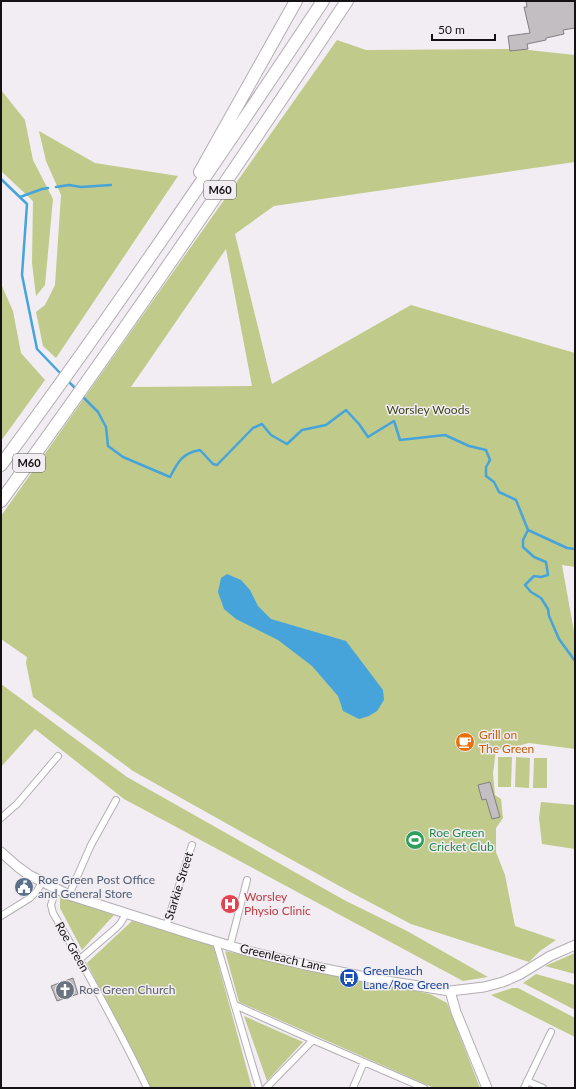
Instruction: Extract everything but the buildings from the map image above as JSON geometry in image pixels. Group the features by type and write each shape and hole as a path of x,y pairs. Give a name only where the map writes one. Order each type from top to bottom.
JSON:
{"highway":[{"name":"M60","path":"178,216 208,155 296,1"},
{"name":"M60","path":"1,465 43,409 178,216 323,1"},
{"name":"M60","path":"1,501 90,378 203,216 347,1"}],"street":[{"path":"1,818 17,804 58,756"},
{"path":"69,895 89,849 116,800"},
{"name":"Starkie Street","path":"166,926 192,845"},
{"name":"Greenleach Lane","path":"1,852 18,867 42,882 69,895 230,946 306,965 380,980 450,991 484,987 519,975 550,956 575,945"},
{"path":"230,946 247,880"},
{"path":"1,916 33,895 42,882"},
{"name":"Roe Green","path":"56,889 51,905 52,913 80,959 137,1066 147,1088"},
{"path":"80,959 115,929 126,914"},
{"path":"216,942 260,1088"},
{"path":"450,991 456,1012 487,1088"},
{"path":"234,1004 424,1088"},
{"path":"524,1088 551,1032"},
{"path":"266,1088 313,1040"},
{"path":"353,1088 364,1062"},
{"path":"527,1081 543,1088"}],"green space":[{"name":"Worsley Woods","path":"337,40 366,50 519,49 575,55 575,162 274,206 235,234 272,384 411,305 575,353 575,567 562,565 575,637 575,749 529,743 509,749 496,749 493,774 495,795 501,799 503,818 496,828 496,852 505,875 515,926 556,940 540,951 529,962 411,924 354,894 133,771 33,697 26,663 27,657 1,639 1,516","holes":["226,249 252,386 131,387"]},
{"path":"1,90 25,120 33,160 53,199 45,285 36,296 32,263 33,201 1,171"},
{"path":"39,131 95,163 178,176 56,358 43,346 36,312 45,305 55,285 61,195 46,161"},
{"path":"1,284 13,311 21,353 45,380 1,441"},
{"path":"1,684 127,777 344,900 407,931 488,977 463,981 124,799 35,729 1,767"},
{"path":"498,757 512,757 511,787 498,787"},
{"path":"516,757 530,758 529,788 515,787"},
{"path":"534,758 547,758 547,788 533,788"},
{"path":"541,802 575,805 575,849 542,844 539,818"},
{"path":"60,895 114,915 82,950 60,908"},
{"path":"132,921 213,945 252,1088 149,1088 87,963"},
{"path":"225,951 430,994 447,1003 480,1088 434,1088 239,1002"},
{"path":"575,953 575,974 545,966"},
{"path":"536,974 575,985 575,1010 523,983"},
{"path":"512,988 518,988 575,1018 575,1037 491,995"},
{"path":"244,1016 303,1042 267,1081"}],"water":[{"path":"227,574 241,580 250,590 258,606 271,619 346,641 383,690 384,700 377,711 369,716 359,719 343,711 338,696 312,666 278,640 236,619 224,609 218,592 221,578"}],"waterway":[{"path":"1,179 27,204 22,275 37,349 62,375"},
{"path":"56,187 69,185 81,187 111,185"},
{"path":"20,197 48,188"},
{"path":"67,380 76,389"},
{"path":"82,396 98,412 106,427 108,446 123,457 170,477 181,459 194,451 200,450 213,464 217,465 253,428 262,424 271,435 287,444 302,430 326,425 346,410 359,424 368,437 394,421 400,440 445,435 469,446 486,450 490,460 486,467 486,476 494,482 499,492 516,500 528,530 523,540 523,547 534,557 546,562 548,575 541,577 534,576 525,585 531,592 541,598 548,609 549,616 559,639 575,661"},
{"path":"528,530 567,548 575,549"}],"place":[{"name":"Grill on The Green","path":"465,742"},
{"name":"Roe Green Cricket Club","path":"415,840"},
{"name":"Roe Green Post Office and General Store","path":"24,887"},
{"name":"Worsley Physio Clinic","path":"230,904"},
{"name":"Greenleach Lane/Roe Green","path":"349,978"},
{"name":"Roe Green Church","path":"65,990"}]}
